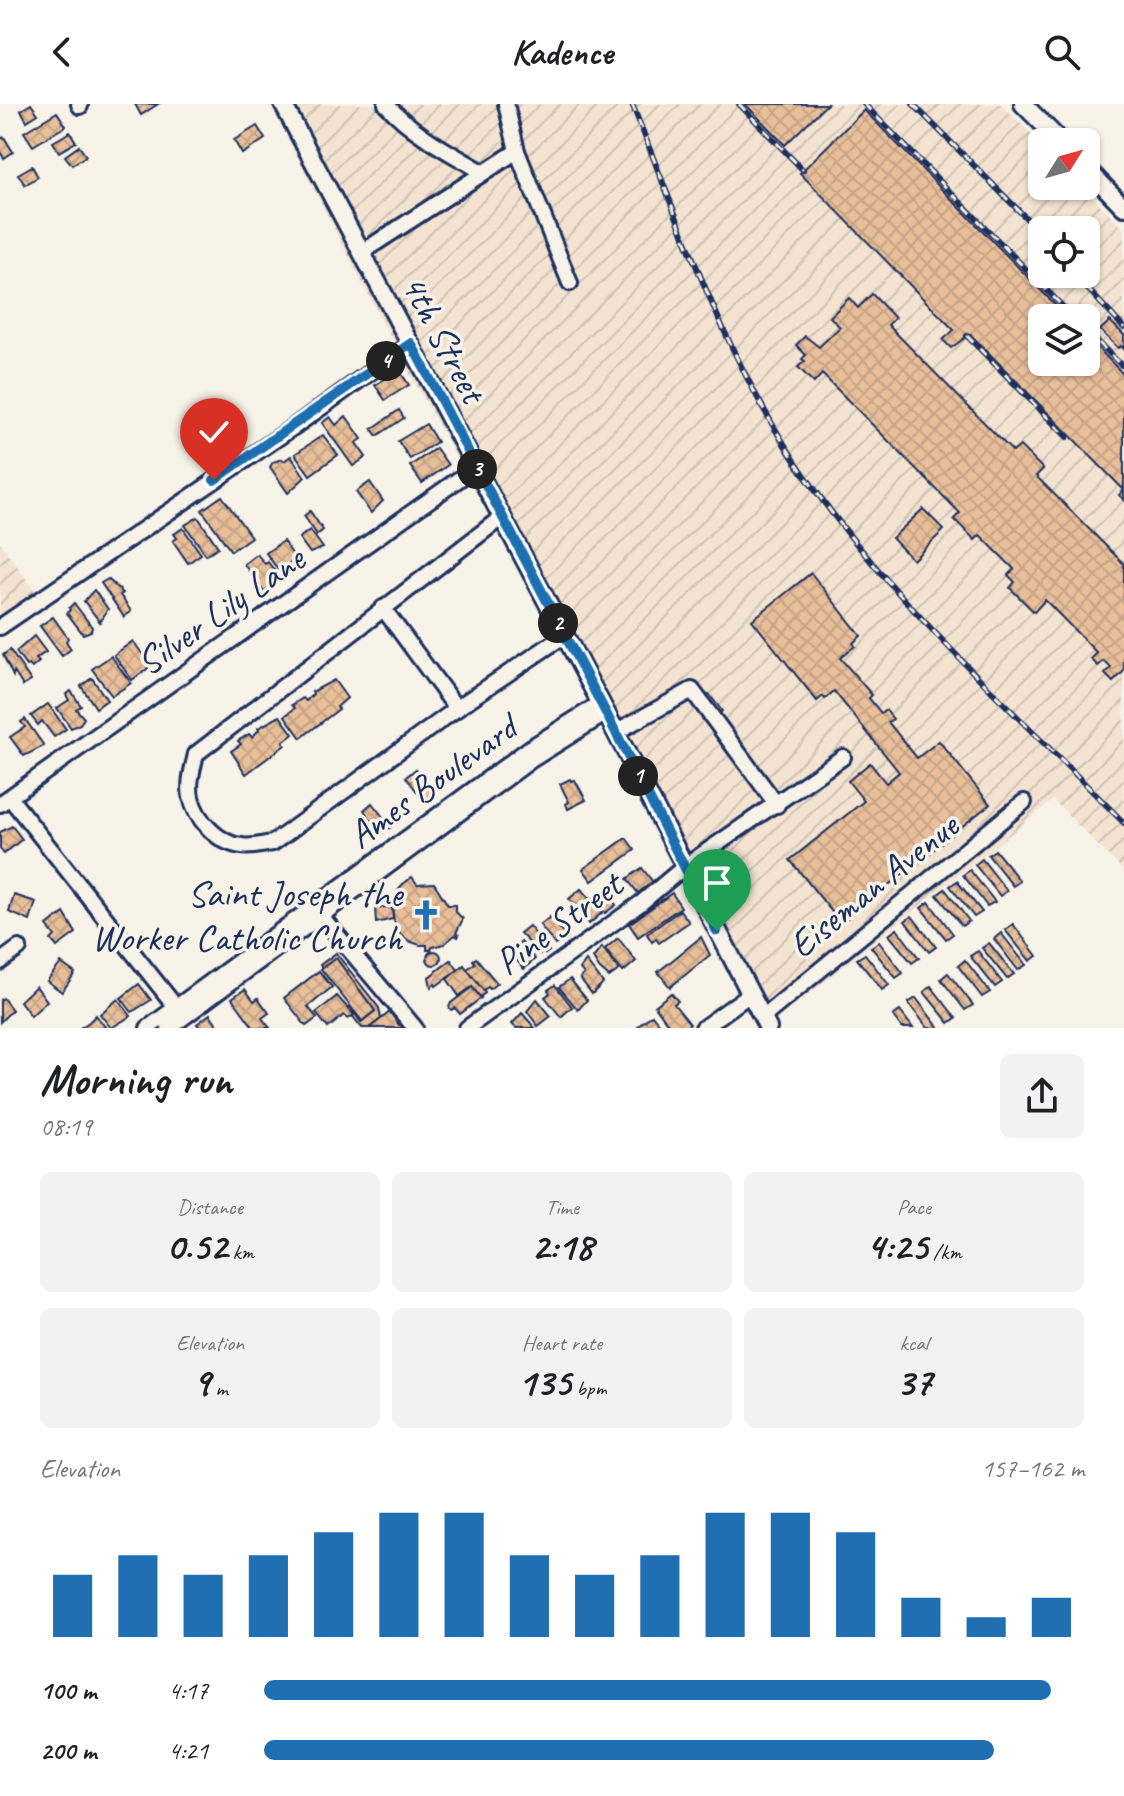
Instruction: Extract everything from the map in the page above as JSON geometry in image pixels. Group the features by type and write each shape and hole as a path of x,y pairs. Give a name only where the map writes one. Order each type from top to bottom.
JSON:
{"main road":[{"name":"4th Street","path":"283,104 604,708 765,1023"},
{"path":"1023,104 1047,128"},
{"path":"1100,182 1124,207"}],"street":[{"path":"386,104 396,115 447,151 483,172"},
{"path":"506,104 517,151 570,283"},
{"path":"362,252 517,151"},
{"path":"0,627 411,343"},
{"name":"Silver Lily Lane","path":"5,801 476,467"},
{"path":"502,517 196,754 191,775 191,797 210,830 229,844 245,847 273,843 565,635"},
{"path":"383,608 457,709"},
{"path":"616,732 692,690 777,805"},
{"name":"Ames Boulevard","path":"169,1028 604,708"},
{"name":"Ames Boulevard","path":"148,1028 530,748 604,708"},
{"name":"Pine Street","path":"467,1028 641,903 684,867 843,757"},
{"path":"5,801 176,1007"},
{"name":"Eiseman Avenue","path":"765,1023 1024,802"},
{"path":"321,916 415,1028"},
{"path":"0,962 19,948"},
{"path":"703,1028 750,994"}],"shaded area":[{"path":"270,104 1001,104 1028,131 1028,200 1096,200 1124,229 1124,871 1053,800 765,1028 607,727 400,356"},
{"path":"0,542 36,592 0,617"}],"building":[{"path":"31,104 38,114 27,121 21,110"},
{"path":"135,104 158,104 141,115"},
{"path":"745,104 827,104 785,145"},
{"path":"864,110 1028,277 1028,288 1039,288 1054,304 1028,304 1028,376 1100,376 1100,350 1124,375 1124,490 970,334 951,348 943,340 954,330 800,173"},
{"path":"57,112 66,126 33,146 24,132"},
{"path":"257,126 265,139 242,154 234,140"},
{"path":"70,132 76,142 59,152 53,142"},
{"path":"4,137 13,152 4,158 0,152 0,139"},
{"path":"79,146 86,156 72,165 65,156"},
{"path":"32,166 38,177 25,185 18,174"},
{"path":"872,294 895,318 888,325 1013,452 1020,446 1043,469 1036,476 1124,564 1124,671 1113,682 1105,674 1111,668 1104,661 1098,666 1091,659 1097,653 1045,600 1034,612 1010,588 1015,582 1008,575 1014,569 980,535 975,540 954,519 960,513 822,374 814,383 798,367 805,361 802,359 806,355 796,345 805,336 819,347 840,327 830,317 849,298 858,308"},
{"path":"1110,321 1124,335 1124,349 1121,346 1118,348 1100,330"},
{"path":"399,370 409,385 385,400 375,385"},
{"path":"399,410 404,418 377,436 372,429"},
{"path":"346,416 362,439 356,443 366,457 353,466 322,423 330,417 336,425"},
{"path":"426,424 437,442 410,459 398,441"},
{"path":"323,435 338,455 310,475 295,454"},
{"path":"436,448 448,465 422,483 410,466"},
{"path":"291,456 305,477 288,493 270,467 273,462 284,461"},
{"path":"370,482 383,501 371,513 356,492"},
{"path":"222,496 251,537 231,551 202,510"},
{"path":"923,509 944,530 913,560 892,538"},
{"path":"310,511 323,530 317,535 304,516"},
{"path":"198,517 218,547 206,555 185,525"},
{"path":"183,528 201,554 188,563 173,541 177,538 174,534"},
{"path":"310,530 323,548 310,553 299,538"},
{"path":"283,541 296,559 279,571 266,553"},
{"path":"257,554 281,579 264,592 244,564"},
{"path":"811,573 861,636 853,643 855,646 840,658 872,695 869,698 881,713 886,710 893,719 888,722 917,758 939,741 990,804 841,923 790,860 864,801 848,781 870,763 886,783 899,772 834,691 817,701 752,620"},
{"path":"108,579 123,593 120,595 131,611 124,617 101,583"},
{"path":"94,590 108,609 100,622 84,601"},
{"path":"74,603 92,627 91,631 83,634 67,613"},
{"path":"53,617 68,638 66,641 71,649 62,656 40,626"},
{"path":"34,636 46,652 36,659 39,662 32,668 26,666 16,652"},
{"path":"133,641 151,666 132,680 114,655"},
{"path":"10,650 31,681 23,686 14,672 13,676 3,655"},
{"path":"111,656 131,683 112,696 92,669"},
{"path":"92,678 107,700 96,708 81,686"},
{"path":"334,680 347,698 337,707 339,709 301,738 285,716 295,708 292,705 303,698 306,701 312,692"},
{"path":"71,691 81,706 76,709 84,718 71,728 57,708 69,700 66,695"},
{"path":"709,694 722,711 717,715 703,697"},
{"path":"48,704 66,729 54,737 42,721 38,725 31,716"},
{"path":"280,716 293,734 283,742 285,745 246,774 231,751 241,744 238,741 249,734 252,737 258,728"},
{"path":"25,719 44,746 24,756 10,737 25,727 21,722"},
{"path":"416,769 435,794 425,802 406,777"},
{"path":"575,780 586,800 568,809 566,804 569,802 560,784"},
{"path":"372,803 391,827 380,834 364,810"},
{"path":"12,826 22,839 4,854 0,849 0,832"},
{"path":"626,838 635,850 592,881 583,869"},
{"path":"995,850 1020,881 1013,886 988,855"},
{"path":"982,859 1007,891 1000,896 975,865"},
{"path":"642,868 653,882 638,893 627,879"},
{"path":"970,870 995,902 987,906 963,875"},
{"name":"Saint Joseph the Worker Catholic Church","path":"412,877 417,884 434,883 448,905 455,905 455,911 463,919 456,933 458,937 455,935 444,944 427,950 427,945 409,941 398,932 392,908 395,896"},
{"path":"957,881 982,912 974,917 950,886"},
{"path":"581,889 602,913 589,924 569,899"},
{"path":"945,889 969,921 962,926 937,895"},
{"path":"608,893 616,905 605,913 597,902"},
{"path":"672,893 681,907 638,937 629,924"},
{"path":"14,895 36,902 30,921 9,912"},
{"path":"929,902 953,934 946,939 921,908"},
{"path":"375,908 392,908 393,919 376,923"},
{"path":"680,910 689,922 659,943 656,939 652,942 647,934"},
{"path":"64,913 76,933 57,947 51,940 55,936 47,926"},
{"path":"912,916 936,947 929,952 905,921"},
{"path":"550,917 567,937 555,945 540,925"},
{"path":"1013,924 1037,956 1030,961 1005,930"},
{"path":"529,926 549,951 545,954 544,951 540,954 520,933"},
{"path":"897,929 919,958 912,963 889,935"},
{"path":"1001,933 1026,965 1018,970 994,939"},
{"path":"701,937 710,955 670,987 658,972"},
{"path":"618,938 636,961 623,972 605,949"},
{"path":"521,942 535,959 524,969 509,951"},
{"path":"879,942 903,973 896,978 871,947"},
{"path":"989,943 1014,974 1007,979 982,948"},
{"path":"602,947 619,970 609,977 593,958"},
{"path":"434,951 441,958 434,965 427,958"},
{"path":"978,951 1002,982 995,987 970,956"},
{"path":"336,953 379,1008 381,1019 369,1028 362,1028 347,1009 350,1007 361,1022 375,1011 336,958 322,968 320,965"},
{"path":"865,954 889,985 882,990 857,959"},
{"path":"336,958 375,1011 362,1021 321,969"},
{"path":"476,958 497,983 490,989 488,987 482,991 467,969"},
{"path":"451,960 458,970 431,987 429,977"},
{"path":"965,960 990,992 982,997 958,966"},
{"path":"586,961 603,983 592,994 580,978 584,974 580,969"},
{"path":"61,963 75,973 62,992 47,981"},
{"path":"464,965 485,993 480,997 472,987 459,996 447,979"},
{"path":"319,971 332,987 308,1007 317,1018 306,1026 284,998"},
{"path":"948,973 973,1005 965,1010 941,979"},
{"path":"570,979 587,1000 578,1010 559,987"},
{"path":"139,984 151,1000 132,1012 121,998"},
{"path":"555,985 572,1007 561,1017 545,997"},
{"path":"36,986 47,1001 31,1016 20,1001"},
{"path":"931,986 956,1018 949,1023 924,992"},
{"path":"472,987 481,998 460,1014 455,1008 451,1010 451,1003"},
{"path":"245,989 254,1001 258,998 269,1013 262,1018 270,1028 254,1028 232,998"},
{"path":"671,993 678,1001 674,1004 690,1024 684,1028 671,1028 655,1006"},
{"path":"337,996 354,1015 348,1019 344,1015 328,1028 316,1013"},
{"path":"3,998 12,1010 0,1022 0,1000"},
{"path":"916,998 939,1028 928,1028 908,1003"},
{"path":"118,999 131,1016 111,1028 100,1014"},
{"path":"537,999 551,1016 538,1026 527,1011"},
{"path":"900,1011 913,1028 902,1028 893,1016"},
{"path":"390,1012 399,1025 404,1022 408,1028 369,1028"},
{"path":"522,1013 535,1028 516,1028 512,1024"},
{"path":"210,1014 220,1028 200,1028 197,1024"},
{"path":"96,1015 106,1028 80,1028 89,1022"},
{"path":"652,1015 662,1028 638,1026"}],"railway":[{"path":"632,104 725,332 769,419 795,461 830,510 908,604 1124,823"},
{"path":"739,104 803,170"},
{"path":"864,104 1060,304"},
{"path":"913,104 1028,220"},
{"path":"1087,288 1124,328"},
{"path":"967,336 1067,437"},
{"path":"1100,344 1121,365"}],"place":[{"name":"Saint Joseph the Worker Catholic Church","path":"426,915"}],"route":[{"path":"214,480 411,343 717,931"}]}
